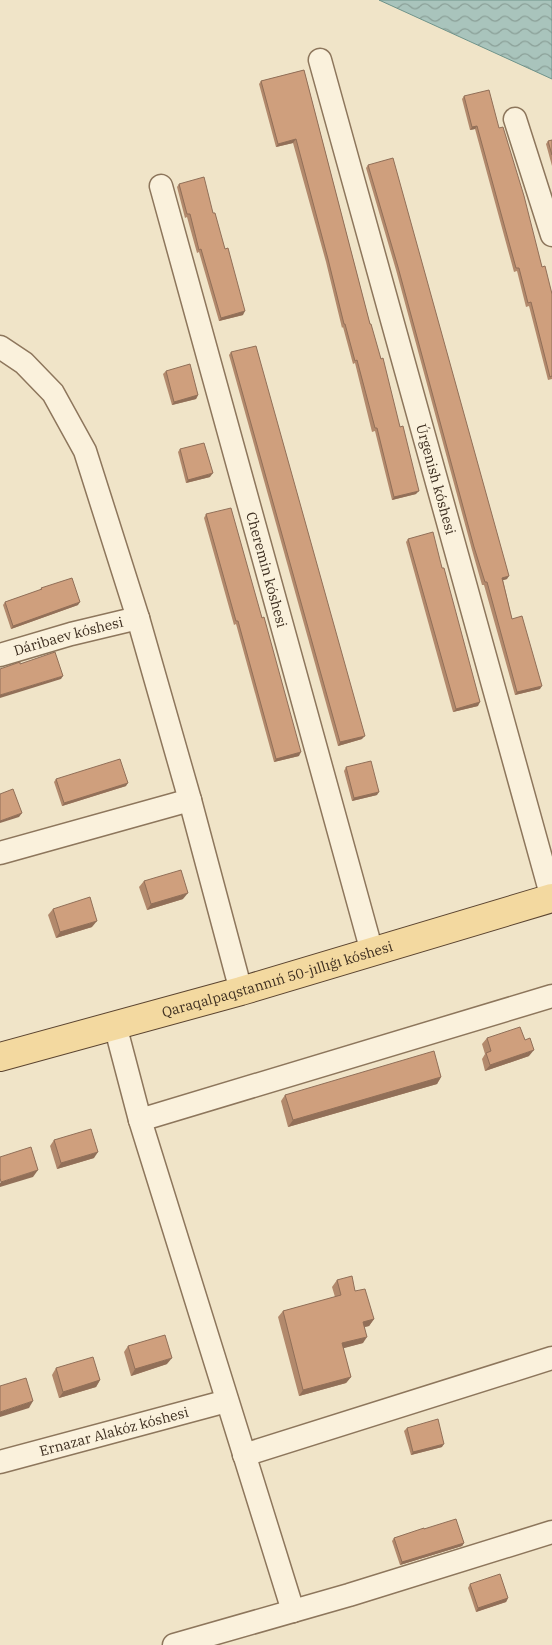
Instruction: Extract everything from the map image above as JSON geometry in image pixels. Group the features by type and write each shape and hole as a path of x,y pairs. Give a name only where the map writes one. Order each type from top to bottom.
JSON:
{"main road":[{"name":"Qaraqalpaqstannıń 50-jıllıǵı kóshesi","path":"0,1057 241,991 552,898"}],"street":[{"name":"Úrgenish kóshesi","path":"320,60 552,898"},
{"path":"515,120 552,235"},
{"name":"Cheremin kóshesi","path":"161,186 372,952"},
{"path":"0,347 24,363 53,393 85,451 138,618 190,800 241,991"},
{"name":"Dáribaev kóshesi","path":"0,654 138,618"},
{"path":"0,853 190,800"},
{"path":"140,1120 550,1004"},
{"path":"115,1025 140,1120 293,1611"},
{"path":"244,1455 552,1358"},
{"name":"Ernazar Alakóz kóshesi","path":"0,1462 227,1401"},
{"path":"174,1645 293,1611 552,1532"}],"water":[{"path":"379,0 552,0 552,79"}],"building":[{"path":"304,70 370,324 381,359 383,358 400,427 403,426 419,491 394,497 377,428 375,428 357,360 355,361 344,324 296,139 278,144 261,81"},
{"path":"489,90 499,128 503,127 524,196 542,267 545,266 552,294 552,376 550,377 531,302 528,303 519,268 516,268 477,126 472,127 464,96"},
{"path":"552,140 552,155 548,141"},
{"path":"393,158 509,576 502,578 512,619 522,616 542,686 517,692 487,582 485,582 474,547 398,267 368,165"},
{"path":"204,177 225,249 228,248 245,311 221,318 201,249 199,250 190,214 187,214 179,184"},
{"path":"256,346 365,736 340,742 231,352"},
{"path":"190,364 198,395 174,402 166,371"},
{"path":"204,443 213,473 188,480 180,449"},
{"path":"231,508 262,618 264,617 301,752 276,759 206,514"},
{"path":"433,532 480,702 456,709 408,539"},
{"path":"72,578 80,602 13,626 5,602"},
{"path":"55,652 63,676 0,695 0,669"},
{"path":"120,759 128,783 64,803 56,779"},
{"path":"371,761 379,792 354,798 346,767"},
{"path":"13,789 22,813 0,821 0,794"},
{"path":"181,870 188,893 151,904 144,881"},
{"path":"90,897 97,921 60,932 53,909"},
{"path":"520,1027 525,1040 530,1038 534,1050 490,1065 486,1053 491,1051 487,1038"},
{"path":"434,1051 441,1077 293,1120 285,1095"},
{"path":"91,1129 98,1152 61,1163 54,1140"},
{"path":"31,1147 38,1170 1,1182 0,1157"},
{"path":"352,1276 355,1291 365,1289 374,1319 363,1322 367,1337 342,1343 351,1377 303,1390 283,1311 341,1295 337,1280"},
{"path":"165,1335 172,1358 135,1369 128,1346"},
{"path":"93,1357 100,1380 63,1392 56,1368"},
{"path":"26,1378 33,1401 0,1412 0,1386"},
{"path":"438,1419 444,1444 413,1452 407,1428"},
{"path":"456,1519 464,1543 402,1562 394,1538"},
{"path":"500,1574 508,1598 478,1608 470,1584"}]}
